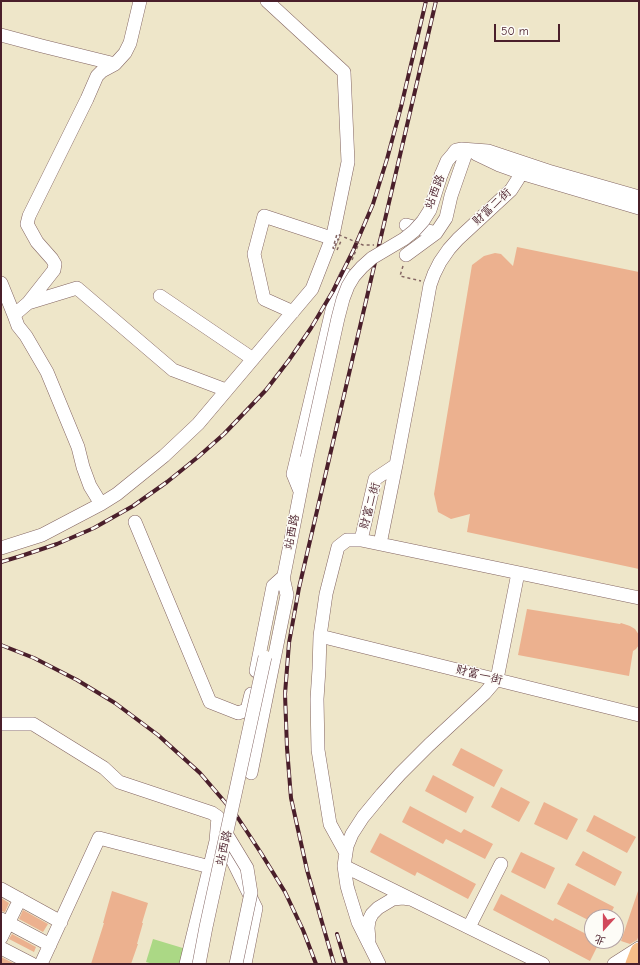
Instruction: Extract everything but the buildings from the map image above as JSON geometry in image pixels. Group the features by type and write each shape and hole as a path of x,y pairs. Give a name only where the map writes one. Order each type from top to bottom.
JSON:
{"main road":[{"path":"634,964 639,949"}],"street":[{"path":"14,315 28,302 54,270 55,264 37,242 27,224 29,216 97,76 102,70 115,64 125,53 130,43 140,1"},
{"path":"1,548 42,535 101,504 164,456 198,424 312,289 333,242 348,162 344,72 267,1"},
{"path":"1,35 115,64"},
{"name":"站西路","path":"199,964 221,832 265,657 307,458 343,299 348,286 362,267 372,258 404,239 423,221 430,210 441,175 447,162 456,150 467,150"},
{"path":"406,255 436,233 446,218 451,196 467,150 499,165 548,171 639,197"},
{"path":"522,168 545,181 639,208"},
{"name":"财富二街","path":"522,168 511,190 458,239 449,249 437,268 431,283 396,465 375,479 361,540 639,598"},
{"path":"293,312 264,299 254,254 264,216 333,242"},
{"path":"406,225 436,233"},
{"path":"300,491 293,474 334,302 346,275"},
{"path":"1,283 18,326 26,336 47,372 78,447 90,486 101,504"},
{"path":"28,302 77,288 173,370 226,390"},
{"path":"160,296 253,359"},
{"path":"380,544 396,465"},
{"path":"135,522 210,702 238,713 247,710 273,586 283,577 287,595 251,773"},
{"path":"361,540 347,540 338,547 326,594 320,636 320,669 317,699 318,750 330,824 345,859 412,899 543,964"},
{"path":"379,964 358,922 347,886 345,859 347,846 352,834 363,817 382,794 429,745 485,693 497,679 518,573"},
{"name":"财富一街","path":"320,636 639,715"},
{"path":"1,724 33,724 104,768 119,782 212,813 218,817 221,832 256,908 245,964"},
{"path":"186,964 216,841 221,832"},
{"path":"221,832 247,868 251,893 236,964"},
{"path":"1,948 41,963 99,838 210,867"},
{"path":"469,927 501,864"},
{"path":"1,889 61,922"},
{"path":"369,945 368,928 369,920 372,914 378,908 393,899 412,899"},
{"path":"1,938 5,921 20,900"},
{"path":"5,921 50,945"},
{"path":"614,964 639,949"}],"path":[{"path":"333,242 338,239 341,241 338,250 333,248 337,234 363,245 379,244"},
{"path":"346,275 359,243"},
{"path":"400,276 431,283"}],"green space":[{"path":"153,939 186,949 181,964 153,964 146,962"}],"railway":[{"path":"1,562 57,544 94,528 133,506 167,482 224,434 266,390 289,360 311,328 333,291 353,251 373,204 401,107 426,1"},
{"path":"334,964 307,870 291,798 285,694 289,643 299,588 436,1"},
{"path":"1,645 34,658 77,680 115,703 158,735 200,773 236,815 285,892 303,930 316,964"},
{"path":"337,934 346,964"}]}
